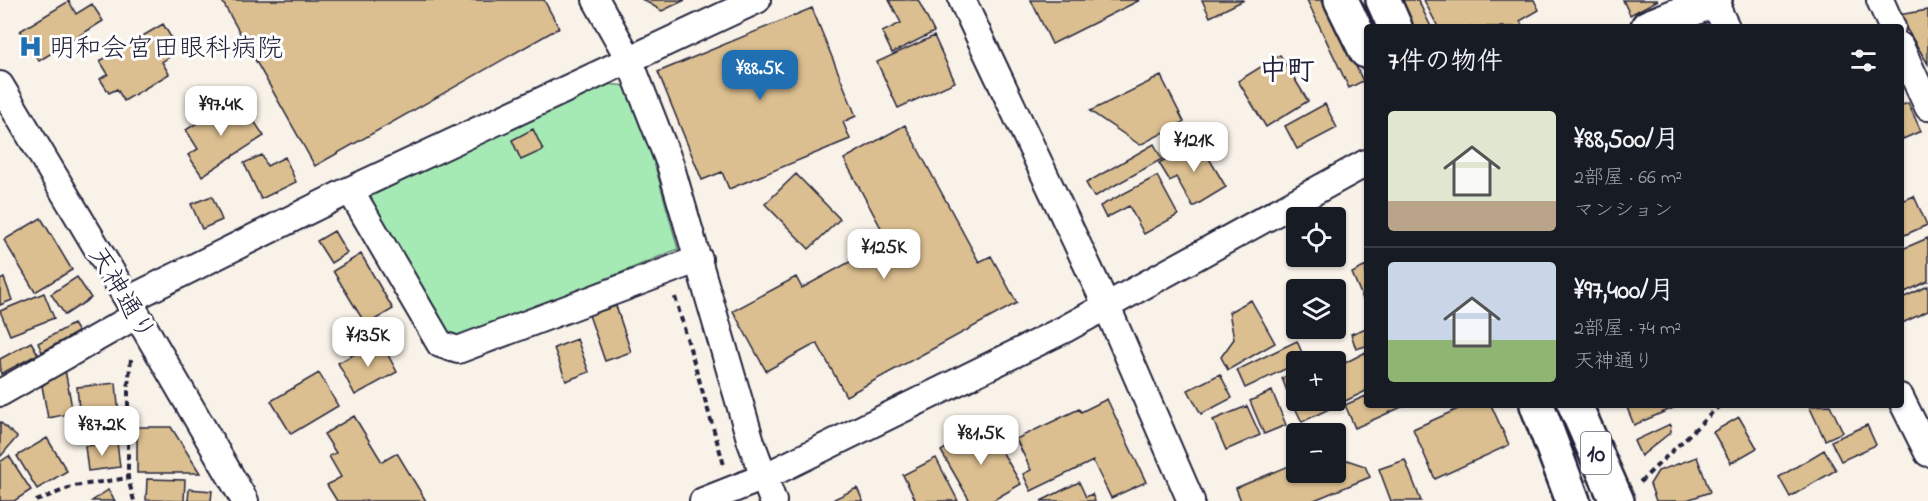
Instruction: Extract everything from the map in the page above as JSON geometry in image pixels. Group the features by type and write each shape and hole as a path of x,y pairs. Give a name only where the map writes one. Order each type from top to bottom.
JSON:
{"main road":[{"path":"1341,0 1364,47"},
{"path":"1383,0 1394,24"},
{"path":"1655,24 1714,0"},
{"name":"10","path":"1538,408 1573,501"},
{"name":"10","path":"1577,408 1626,494"}],"street":[{"path":"596,0 629,59 670,164 751,442 768,489"},
{"path":"0,393 133,308 350,190 757,0"},
{"path":"962,0 1107,306 1191,501"},
{"path":"1714,0 1725,24"},
{"path":"1880,0 1891,24"},
{"path":"1904,55 1928,107"},
{"name":"天神通り","path":"0,85 245,501"},
{"path":"703,501 768,489 1364,164"},
{"path":"350,190 440,344 458,350 699,259"},
{"path":"1904,405 1928,453"}],"path":[{"path":"667,270 724,466"},
{"path":"133,308 128,385 128,478 134,501"},
{"path":"1626,494 1717,408"},
{"path":"36,501 74,486 128,478"}],"green space":[{"path":"608,84 626,86 654,162 678,249 461,339 441,333 371,214 369,197"}],"building":[{"path":"544,0 559,28 315,166 222,1"},
{"path":"643,0 685,0 662,11"},
{"path":"889,0 918,0 934,32 892,53 882,32 901,23"},
{"path":"1031,0 1140,0 1052,44"},
{"path":"1202,0 1244,0 1210,17"},
{"path":"1307,0 1324,0 1363,81 1349,88"},
{"path":"1400,0 1418,0 1430,24 1412,24"},
{"path":"1424,0 1534,0 1539,10 1520,21 1522,24 1436,24"},
{"path":"1623,0 1658,0 1630,15"},
{"path":"69,1 76,14 92,4 103,21 39,61 20,31"},
{"path":"812,8 856,116 843,122 850,139 729,189 722,172 702,180 658,72"},
{"path":"1928,10 1928,64 1904,24 1898,15"},
{"path":"163,24 172,39 162,45 169,57 162,62 169,74 124,101 117,89 109,93 100,79 108,74 100,61"},
{"path":"934,36 955,82 898,108 877,62"},
{"path":"1280,55 1308,101 1266,127 1238,81"},
{"path":"1161,76 1184,122 1140,145 1090,111"},
{"path":"231,101 243,120 250,115 264,136 202,176 188,155 198,149 186,130"},
{"path":"1908,103 1921,131 1904,139 1904,104"},
{"path":"1325,104 1337,128 1297,149 1285,126"},
{"path":"905,125 979,262 991,256 1017,303 846,396 817,343 766,371 733,311 796,277 802,288 888,241 844,159"},
{"path":"533,129 543,150 521,160 512,140"},
{"path":"1198,140 1226,187 1193,207 1176,177 1170,181 1159,163"},
{"path":"1154,144 1162,159 1094,197 1086,183"},
{"path":"262,155 267,166 285,157 296,182 261,199 244,163"},
{"path":"796,174 840,219 809,249 765,204"},
{"path":"1157,176 1178,215 1144,234 1129,206 1106,218 1100,206"},
{"path":"212,196 222,220 202,229 191,204"},
{"path":"1914,196 1927,225 1904,235 1904,200"},
{"path":"41,218 72,270 35,292 4,240"},
{"path":"334,231 347,253 331,263 317,241"},
{"path":"1928,238 1928,281 1905,292 1904,290 1904,248"},
{"path":"361,254 393,309 366,325 333,271"},
{"path":"1364,267 1364,301 1352,273"},
{"path":"77,277 91,298 65,315 51,294"},
{"path":"4,278 12,300 0,305 0,280"},
{"path":"1928,286 1928,311 1904,322 1904,297"},
{"path":"44,293 54,318 10,335 0,311"},
{"path":"1251,300 1275,343 1228,370 1221,357 1234,339 1229,312"},
{"path":"616,306 631,352 605,361 589,315"},
{"path":"73,324 78,332 42,352 38,343"},
{"path":"1364,329 1364,347 1356,349 1351,334"},
{"path":"577,339 589,372 566,381 554,348"},
{"path":"380,340 397,372 355,395 338,363"},
{"path":"1297,341 1301,351 1286,351 1286,369 1245,388 1237,370"},
{"path":"31,342 38,354 1,374 0,359"},
{"path":"1364,353 1364,392 1346,401 1346,362"},
{"path":"65,370 73,413 48,418 42,386"},
{"path":"319,373 338,406 291,434 271,401"},
{"path":"1220,374 1232,398 1201,414 1188,390"},
{"path":"1286,376 1286,388 1282,378"},
{"path":"116,383 120,428 81,432 77,387"},
{"path":"1272,391 1286,425 1264,434 1250,401"},
{"path":"1364,397 1364,408 1399,408 1355,428 1346,405"},
{"path":"1107,399 1146,482 1111,498 1093,461 1031,491 1023,474 1031,470 1016,439 1079,409 1081,412"},
{"path":"1247,406 1260,435 1226,450 1213,420"},
{"path":"1460,408 1492,408 1509,445 1435,479 1413,429"},
{"path":"1627,408 1673,408 1634,425"},
{"path":"1810,408 1831,408 1843,432 1825,440"},
{"path":"1297,411 1325,411 1302,422"},
{"path":"354,416 382,462 397,453 426,501 337,501 327,485 341,477 329,456 336,453 324,434"},
{"path":"1739,417 1757,448 1731,463 1713,432"},
{"path":"0,422 17,437 1,456 0,455"},
{"path":"986,424 1021,484 992,501 970,501 941,451"},
{"path":"1670,424 1671,432 1641,456 1634,441"},
{"path":"1867,425 1876,445 1841,461 1831,441"},
{"path":"137,427 171,427 200,473 137,473"},
{"path":"47,438 67,471 37,489 17,456"},
{"path":"117,442 120,467 88,471 85,446"},
{"path":"1824,450 1836,470 1790,497 1779,477"},
{"path":"9,456 31,490 14,501 0,501 0,462"},
{"path":"1697,457 1710,492 1684,501 1656,501 1650,484 1658,471"},
{"path":"936,458 958,501 916,501 903,475"},
{"path":"1346,460 1365,466 1370,477 1312,501 1241,501 1236,488 1286,467 1286,483 1346,483"},
{"path":"1405,460 1421,501 1391,501 1379,469"},
{"path":"147,479 185,480 184,501 146,500"},
{"path":"1079,482 1086,497 1092,494 1095,501 1041,501"},
{"path":"857,488 863,501 835,501 834,499"},
{"path":"189,489 212,491 211,501 188,501"},
{"path":"108,490 115,501 92,501"}],"place":[{"name":"明和会宮田眼科病院","path":"31,47"}],"district":[{"name":"中町","path":"1287,69"}]}
